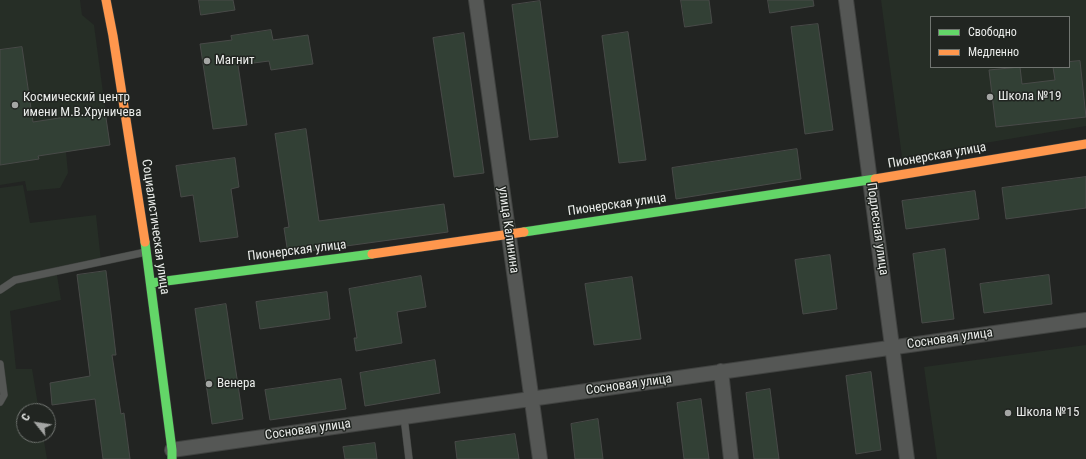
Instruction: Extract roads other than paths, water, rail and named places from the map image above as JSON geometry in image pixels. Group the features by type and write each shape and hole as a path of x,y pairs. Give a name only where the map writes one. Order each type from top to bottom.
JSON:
{"street":[{"name":"Социалистическая улица","path":"106,0 151,283 172,454"},
{"name":"улица Калинина","path":"476,0 540,459"},
{"name":"Подлесная улица","path":"846,0 907,459"},
{"name":"Пионерская улица","path":"151,283 339,259 870,181 1086,144"},
{"name":"Сосновая улица","path":"172,454 532,398 1086,320"},
{"path":"721,372 731,459"}],"lane":[{"path":"0,290 15,280 146,252"},
{"path":"0,364 4,395 0,402"},
{"path":"404,417 409,459"}],"place":[{"name":"Магнит","path":"207,61"},
{"name":"Школа №19","path":"990,97"},
{"name":"Космический центр имени М.В.Хруничева","path":"15,105"},
{"name":"Венера","path":"209,384"},
{"name":"Школа №15","path":"1008,413"}]}
